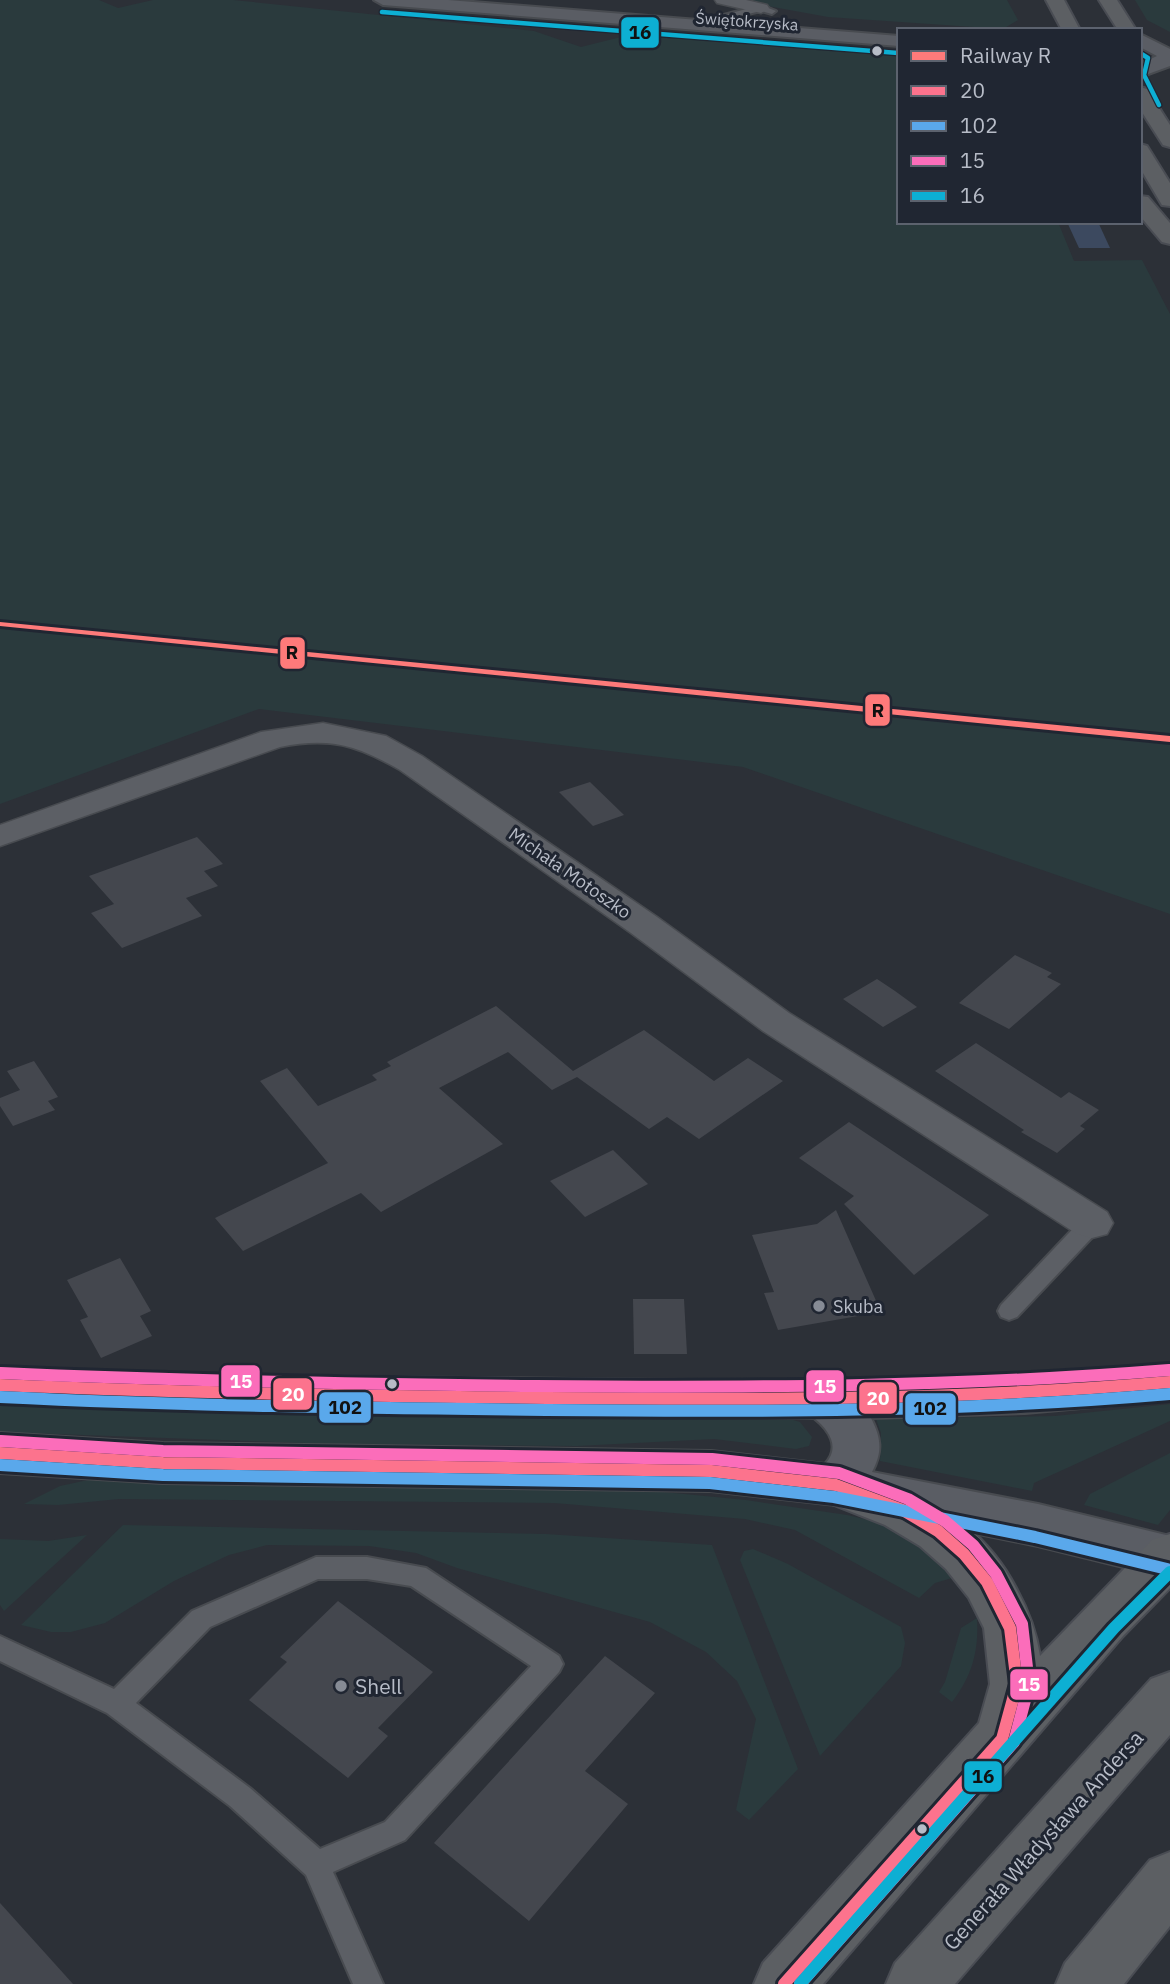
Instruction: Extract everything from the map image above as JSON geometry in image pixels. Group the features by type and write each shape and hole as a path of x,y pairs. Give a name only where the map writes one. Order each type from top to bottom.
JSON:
{"highway":[{"path":"1055,0 1070,28"},
{"path":"1108,0 1126,28"},
{"path":"1159,61 1170,99"},
{"path":"1142,96 1170,141"},
{"path":"1142,153 1170,200"},
{"path":"1142,204 1170,237"},
{"path":"836,1485 903,1510 938,1531 964,1554 987,1582 1010,1628 1017,1684 1002,1739"},
{"path":"784,1984 1105,1620 1169,1556"},
{"name":"Generała Władysława Andersa","path":"916,1984 1170,1696"},
{"path":"1086,1984 1170,1880"}],"main road":[{"name":"Świętokrzyska","path":"383,0 897,41"},
{"name":"Świętokrzyska","path":"469,0 897,33"},
{"path":"1142,41 1159,61"},
{"path":"0,1385 278,1396 822,1399 1022,1395 1170,1382"},
{"path":"822,1399 839,1410 851,1424 857,1440 853,1465 836,1485"},
{"path":"0,1453 163,1463 711,1471 836,1485 1038,1525 1169,1556"}],"street":[{"path":"723,0 766,10"},
{"name":"Michała Motoszko","path":"0,836 272,739 324,732 375,743 411,763 645,925 776,1022 1092,1223"}],"lane":[{"path":"713,19 766,10"},
{"path":"1009,1311 1092,1223"},
{"path":"117,1704 201,1619 316,1569 367,1567 417,1576 551,1664 395,1831 316,1865"},
{"path":"0,1648 117,1704 240,1797 316,1865 368,1984"}],"shaded area":[{"path":"0,0 99,0 118,8 153,0 233,0 534,31 581,47 621,37 668,38 897,54 897,224 1059,224 1074,261 1142,260 1170,314 1170,914 743,767 259,709 0,804"},
{"path":"735,0 1007,0 1018,20 1005,28 988,28 828,17"},
{"path":"1135,0 1170,0 1170,32 1147,20"},
{"path":"0,1401 337,1415 790,1419 800,1422 812,1437 809,1446 796,1449 714,1439 577,1446 334,1444 0,1432"},
{"path":"1170,1404 1170,1421 1034,1483 1032,1491 880,1461 881,1433 876,1419 1055,1416"},
{"path":"1170,1453 1170,1510 1158,1525 1084,1505 1090,1494"},
{"path":"88,1480 591,1485 746,1500 847,1515 891,1525 935,1553 952,1578 935,1583 919,1598 795,1530 745,1519 554,1503 119,1499 58,1505 24,1504 60,1486"},
{"path":"123,1525 546,1534 712,1545 798,1769 749,1820 736,1810 756,1719 737,1681 706,1652 650,1622 457,1568 416,1553 369,1546 267,1545 229,1555 174,1581 105,1623 71,1632 51,1632 21,1625"},
{"path":"87,1535 4,1611 0,1605 0,1539 48,1541"},
{"path":"753,1549 788,1564 901,1627 905,1643 901,1666 820,1756 740,1560 744,1551"},
{"path":"977,1618 973,1663 965,1683 952,1702 939,1692 945,1682 961,1628"}],"water":[{"path":"1068,224 1099,224 1110,248 1079,248"}],"building":[{"path":"590,782 624,815 593,826 559,792"},
{"path":"197,837 223,864 204,871 218,886 186,898 202,916 122,948 91,913 114,904 89,876"},
{"path":"1015,955 1052,973 1047,977 1061,984 1009,1029 959,1003"},
{"path":"877,979 917,1007 883,1027 843,999"},
{"path":"496,1006 573,1071 644,1030 714,1081 748,1058 783,1081 699,1139 667,1117 649,1129 577,1077 552,1090 508,1052 439,1088 503,1144 381,1212 361,1193 243,1251 215,1218 328,1163 260,1081 287,1068 318,1106 377,1080 372,1075 391,1066 387,1062"},
{"path":"976,1043 1061,1098 1069,1092 1099,1110 1080,1126 1085,1129 1057,1153 1021,1132 1024,1130 935,1071"},
{"path":"34,1061 58,1097 48,1101 55,1110 13,1126 0,1106 0,1098 20,1090 7,1071"},
{"path":"849,1122 989,1215 914,1275 844,1204 854,1196 799,1158"},
{"path":"613,1150 648,1184 585,1217 550,1181"},
{"path":"836,1210 881,1312 778,1330 764,1293 774,1292 752,1235 817,1224"},
{"path":"120,1258 151,1311 140,1316 152,1336 101,1358 80,1320 88,1317 67,1280"},
{"path":"633,1299 684,1299 687,1354 634,1354"},
{"name":"Shell","path":"338,1601 433,1672 378,1728 388,1736 348,1778 249,1700 287,1662 280,1657"},
{"path":"605,1656 655,1693 585,1771 628,1804 529,1921 434,1843"},
{"path":"0,1903 73,1984 0,1984"}],"rail line":[{"name":"R","path":"0,624 1170,739"}],"transit line":[{"name":"16","path":"382,12 897,53"},
{"name":"16","path":"1142,54 1148,58 1144,63 1144,75 1159,105"},
{"name":"15","path":"1,1373 285,1382 720,1387 944,1384 1169,1370"},
{"name":"20","path":"0,1385 285,1394 795,1399 1020,1393 1170,1382"},
{"name":"102","path":"0,1397 285,1406 795,1411 1020,1405 1170,1394"},
{"name":"15","path":"1,1441 163,1451 712,1459 839,1473 908,1499 945,1521 973,1545 996,1574 1022,1624 1029,1685 1014,1742 800,1984"},
{"name":"20","path":"0,1453 163,1463 711,1471 836,1485 903,1510 938,1531 964,1554 987,1582 1010,1628 1017,1684 1002,1739 784,1984"},
{"name":"102","path":"0,1465 163,1475 710,1483 834,1497 1035,1537 1167,1569"},
{"name":"16","path":"800,1984 1114,1628 1170,1572"}],"place":[{"name":"Skuba","path":"819,1306"},
{"name":"Shell","path":"341,1686"}]}
